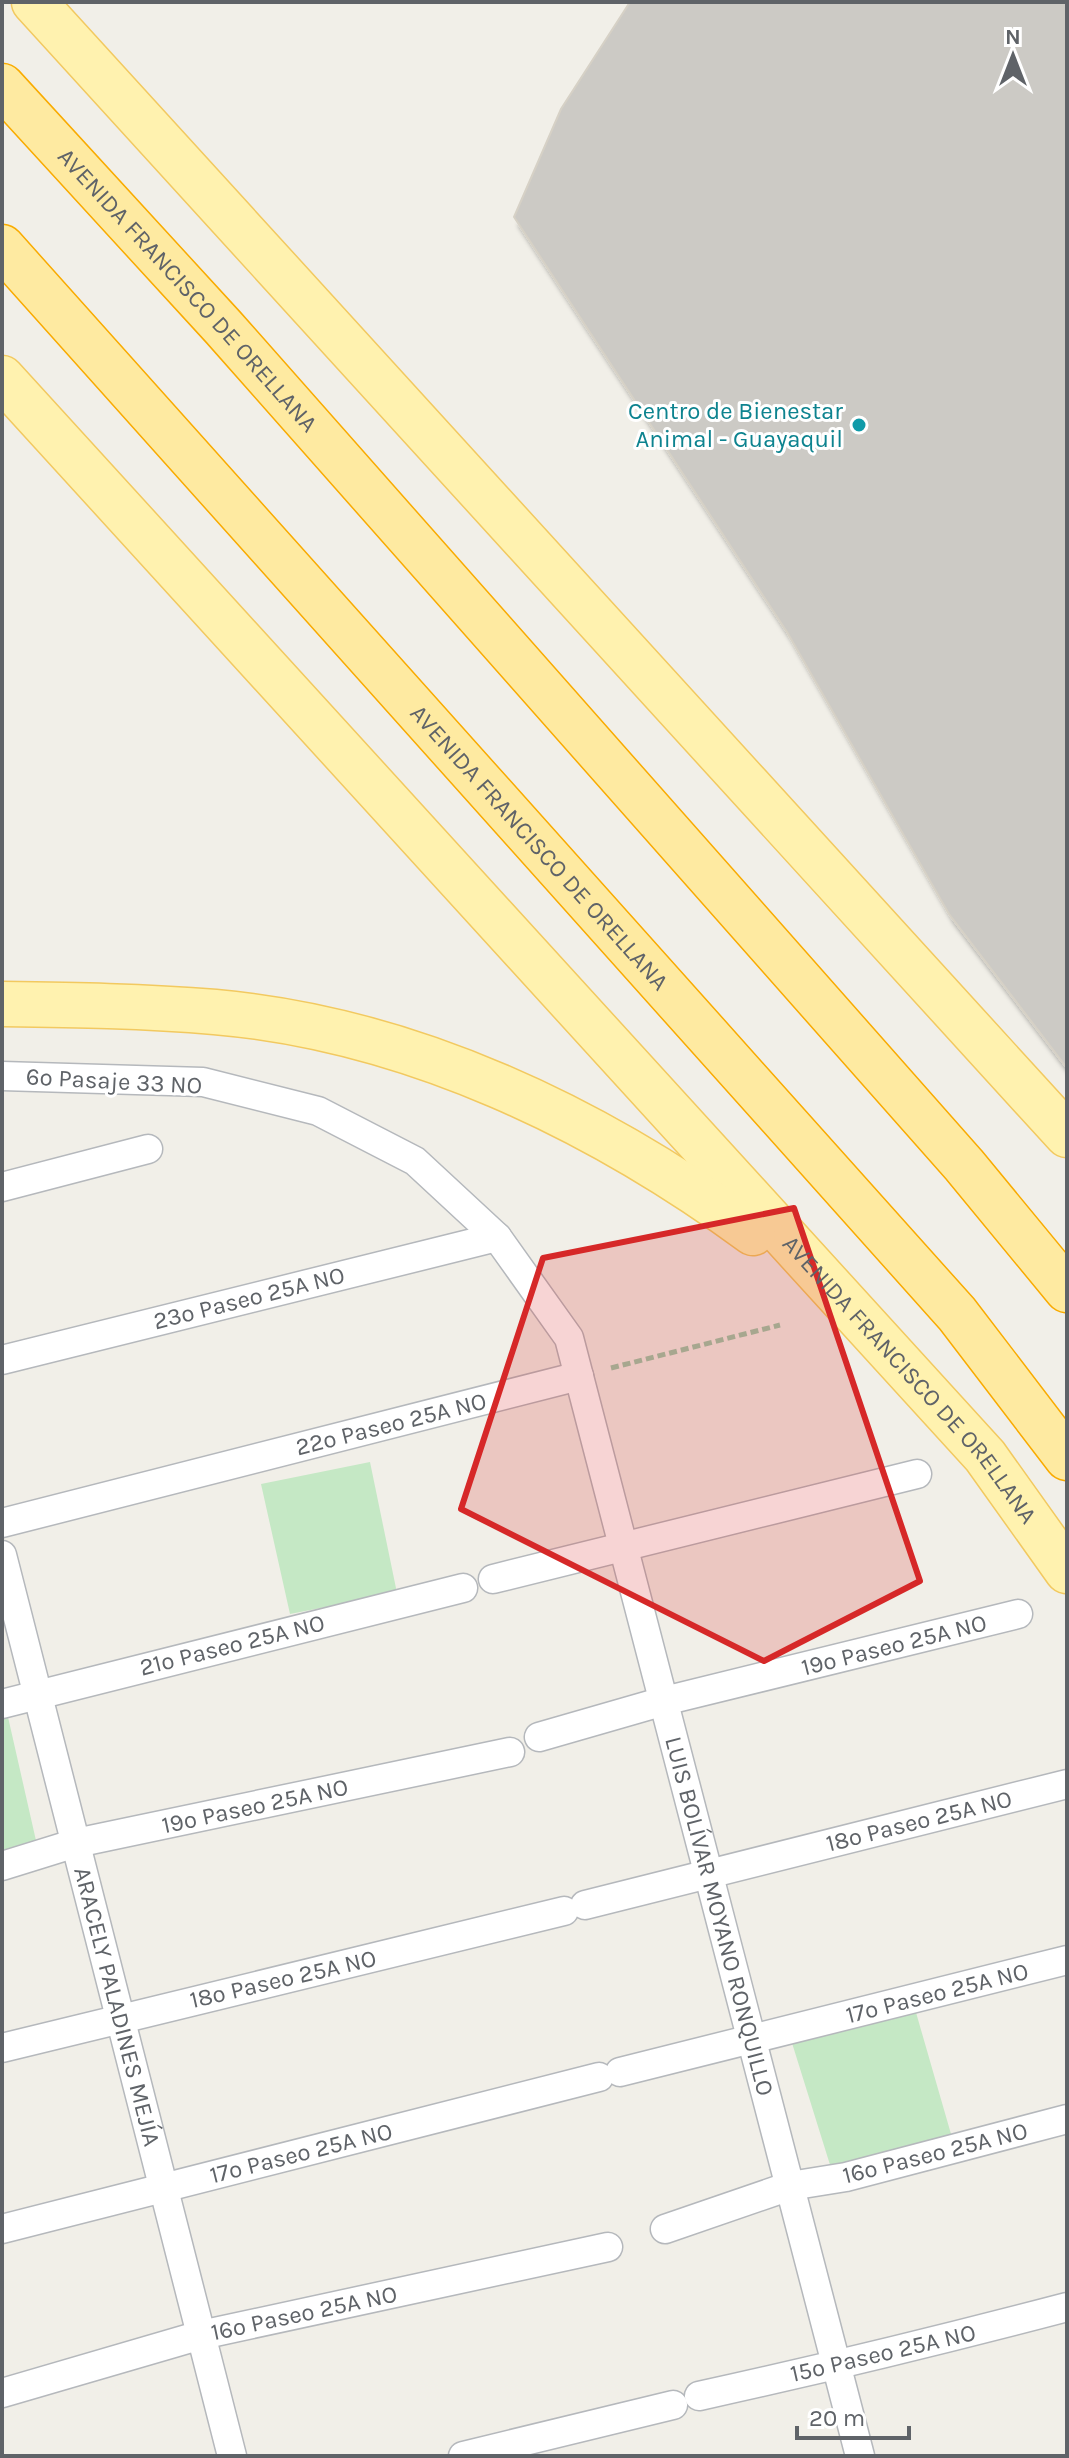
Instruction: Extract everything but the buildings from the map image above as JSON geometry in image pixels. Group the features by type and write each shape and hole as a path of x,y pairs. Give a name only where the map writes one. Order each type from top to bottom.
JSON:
{"highway":[{"name":"AVENIDA FRANCISCO DE ORELLANA","path":"2,86 223,327 964,1165 1067,1290"},
{"name":"AVENIDA FRANCISCO DE ORELLANA","path":"2,247 957,1314 1067,1458"}],"main road":[{"path":"34,2 1067,1135"},
{"name":"AVENIDA FRANCISCO DE ORELLANA","path":"2,378 829,1289 985,1456 1067,1571"},
{"path":"2,1004 217,1013 334,1032 425,1058 523,1097 615,1141 695,1191 829,1289"}],"street":[{"name":"6º Pasaje 33 NO","path":"2,1076 203,1082 318,1111 415,1161 497,1237 569,1338 579,1376"},
{"path":"2,1187 148,1149"},
{"name":"23º Paseo 25A NO","path":"2,1360 497,1237"},
{"name":"22º Paseo 25A NO","path":"2,1523 579,1376"},
{"name":"LUIS BOLÍVAR MOYANO RONQUILLO","path":"579,1376 860,2456"},
{"path":"493,1579 917,1474"},
{"name":"ARACELY PALADINES MEJÍA","path":"2,1555 232,2456"},
{"name":"21º Paseo 25A NO","path":"2,1704 463,1588"},
{"name":"19º Paseo 25A NO","path":"539,1737 664,1701 1018,1614"},
{"name":"19º Paseo 25A NO","path":"2,1866 76,1843 510,1752"},
{"name":"18º Paseo 25A NO","path":"2,2048 1067,1784"},
{"name":"17º Paseo 25A NO","path":"2,2229 1067,1960"},
{"name":"16º Paseo 25A NO","path":"665,2229 790,2186 846,2177 1067,2119"},
{"name":"16º Paseo 25A NO","path":"2,2393 201,2335 608,2247"},
{"name":"15º Paseo 25A NO","path":"463,2456 1067,2307"}],"path":[{"path":"579,1376 780,1325"}],"highlighted area":[{"path":"794,1208 920,1581 764,1661 461,1509 543,1258"}],"green space":[{"path":"370,1462 397,1593 290,1614 261,1484"},
{"path":"8,1717 37,1845 2,1855 2,1719"},
{"path":"915,2009 951,2134 831,2168 792,2043"}],"place":[{"name":"Centro de Bienestar Animal - Guayaquil","path":"859,425"}]}
